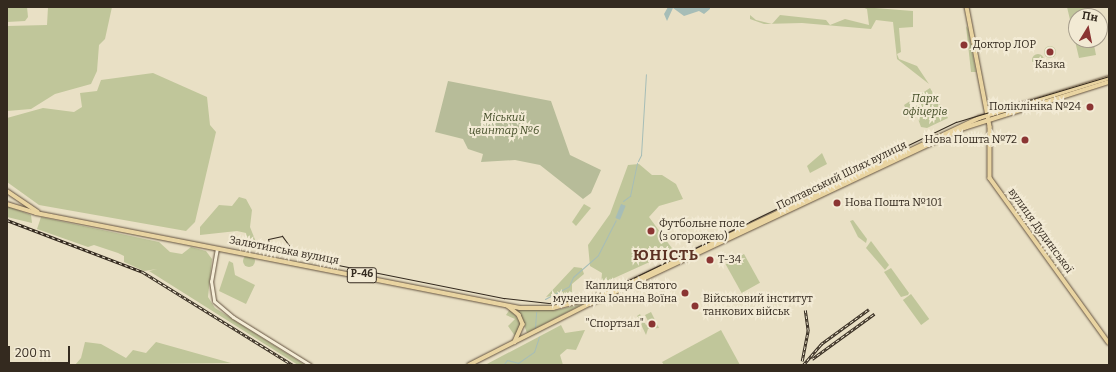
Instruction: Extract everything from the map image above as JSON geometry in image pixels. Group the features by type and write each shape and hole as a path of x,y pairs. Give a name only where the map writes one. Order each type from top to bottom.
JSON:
{"main road":[{"name":"вулиця Дудинської","path":"967,7 988,120 990,178 1109,342"},
{"name":"Полтавський Шлях вулиця","path":"616,289 986,115 1109,78"},
{"name":"Полтавський Шлях вулиця","path":"469,365 514,344 590,304 988,120 1109,82"},
{"name":"Р-46","path":"7,191 40,214"},
{"name":"Р-46","path":"7,204 40,214"},
{"name":"Залютинська вулиця","path":"40,214 520,308 563,307 603,295 616,289"},
{"path":"217,248 212,281 214,301 233,317 310,365"},
{"name":"Полтавський Шлях вулиця","path":"590,304 603,295"},
{"path":"507,305 518,313 523,328 514,344"},
{"path":"518,313 520,308"}],"green space":[{"path":"7,7 27,7 28,17 25,21 7,22"},
{"path":"48,7 112,7 105,39 99,45 97,71 91,84 55,94 31,109 7,111 7,26 47,25"},
{"path":"862,7 913,11 913,27 899,28 901,52 897,54 899,59 917,66 929,84 897,59 893,22 876,20 871,29 802,23 772,24 780,15 826,20 830,25 845,19 869,25 867,9"},
{"path":"1067,7 1090,8 1068,8 1068,11"},
{"path":"750,15 756,20 771,24 764,24 750,19"},
{"path":"966,26 968,29 976,72 971,72"},
{"name":"Казка","path":"1052,46 1055,47 1055,57 1048,58 1045,57 1044,50 1045,47"},
{"path":"1077,48 1095,48 1096,55 1079,58"},
{"path":"1038,54 1042,56 1044,60 1042,64 1038,66 1034,64 1032,60 1034,56"},
{"path":"153,73 207,97 210,125 216,132 195,222 186,231 39,205 7,182 7,118 43,108 74,112 82,107 80,93 97,91 101,80"},
{"name":"Міський цвинтар №6","path":"448,81 551,101 570,155 601,170 591,193 583,199 540,165 515,160 481,162 483,154 468,149 463,139 435,132"},
{"name":"Парк офіцерів","path":"930,88 948,118 927,128 921,127 917,116 910,117 904,105"},
{"path":"822,153 827,164 810,173 807,166"},
{"path":"639,164 652,175 662,175 676,184 683,199 659,206 649,217 674,251 601,284 602,273 590,266 588,245 610,214 628,165"},
{"path":"239,197 246,199 252,210 250,227 256,242 248,243 246,233 237,231 200,235 200,227 219,205 232,206"},
{"path":"584,204 591,208 576,226 572,222"},
{"path":"7,206 31,215 32,223 7,217"},
{"path":"41,217 159,242 170,252 182,254 191,247 206,251 212,259 208,297 215,308 305,365 298,365 149,271 157,269 144,271 124,262 124,256 118,253 94,245 88,247 37,229"},
{"path":"853,220 867,239 866,243 858,237 850,221"},
{"path":"871,241 889,265 885,270 866,248"},
{"path":"744,254 760,283 742,293 726,264"},
{"path":"249,255 253,257 255,261 253,265 249,267 245,265 243,261 245,257"},
{"path":"229,261 233,263 235,275 255,285 246,304 219,291"},
{"path":"574,267 582,268 584,274 572,284 572,292 546,297"},
{"path":"891,268 909,293 908,295 901,297 884,272"},
{"path":"911,294 929,319 921,325 903,300"},
{"path":"583,304 527,333 518,310 557,310"},
{"path":"510,309 522,324 515,336 508,326 515,319 506,315"},
{"name":"\"Спортзал\"","path":"651,312 659,328 648,329 646,335 637,316 640,314 646,325 649,323 645,315"},
{"path":"561,325 565,333 585,330 576,350 567,349 560,355 563,365 485,365"},
{"path":"721,330 740,365 664,365 662,362"},
{"path":"85,342 101,344 126,358 133,350 146,353 156,342 231,363 75,365 81,358"}],"water":[{"path":"668,7 710,7 710,9 704,14 699,11 684,16 673,8 667,21 664,14"},
{"path":"621,204 626,206 620,220 615,218"}],"waterway":[{"path":"638,161 641,155 646,74"},
{"path":"623,201 630,196 637,163"},
{"path":"545,299 569,286 573,277 598,255 616,220"},
{"path":"535,328 536,312"},
{"path":"494,365 503,365 507,360 518,363 534,352 539,337"}],"tram line":[{"path":"296,255 282,236 268,239 273,252 504,298 549,303 577,300 633,278 956,122 1109,76"}],"railway":[{"path":"7,220 143,272 293,365"},
{"path":"803,365 821,344 869,309"},
{"path":"802,361 808,331 805,310"},
{"path":"812,359 874,314"}],"place":[{"name":"Доктор ЛОР","path":"964,45"},
{"name":"Казка","path":"1050,52"},
{"name":"Поліклініка №24","path":"1090,107"},
{"name":"Нова Пошта №72","path":"1025,140"},
{"name":"Нова Пошта №101","path":"837,203"},
{"name":"Футбольне поле (з огорожею)","path":"651,231"},
{"name":"T-34","path":"710,260"},
{"name":"Каплиця Святого мученика Іоанна Воїна","path":"685,293"},
{"name":"Військовий інститут танкових військ","path":"695,306"},
{"name":"\"Спортзал\"","path":"652,324"}],"district":[{"name":"ЮНІСТЬ","path":"666,256"}]}
